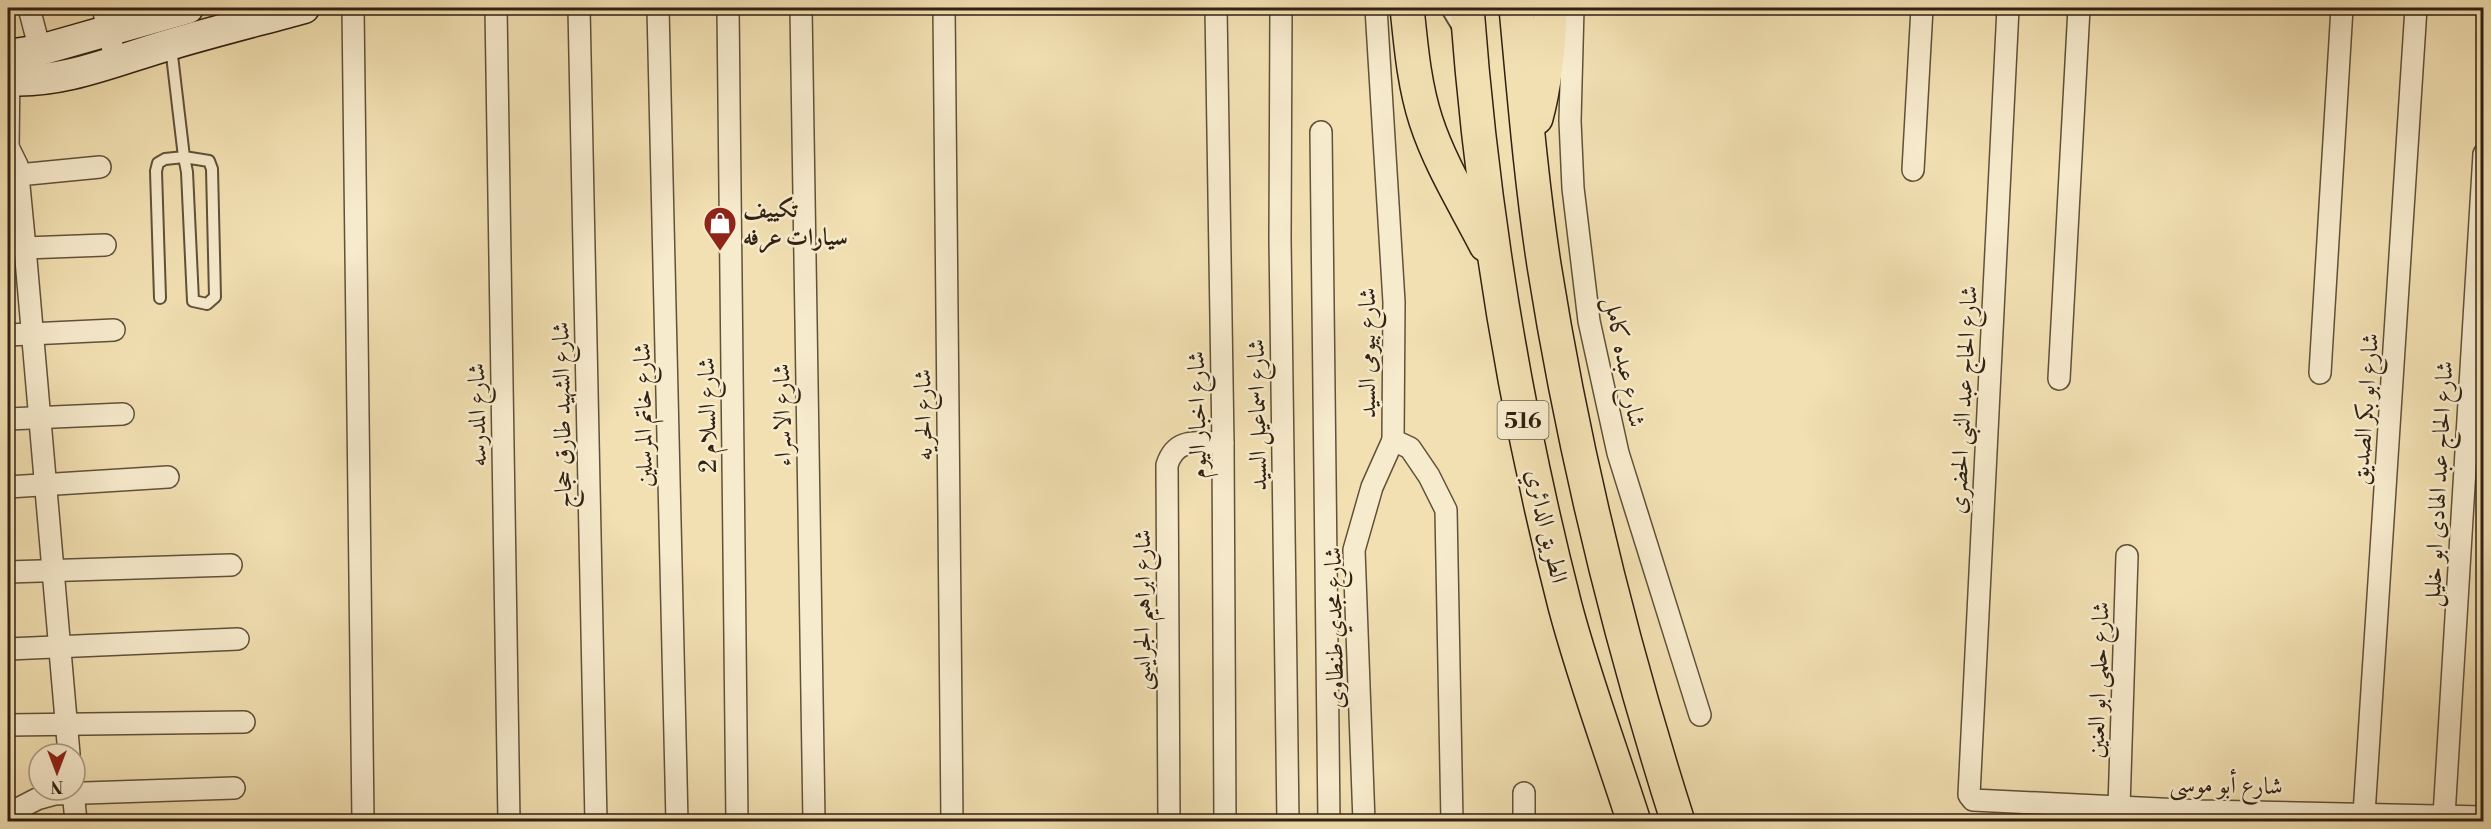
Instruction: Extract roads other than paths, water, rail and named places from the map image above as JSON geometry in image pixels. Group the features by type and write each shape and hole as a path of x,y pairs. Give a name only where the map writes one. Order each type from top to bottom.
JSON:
{"highway":[{"path":"1407,8 1417,89 1426,122 1442,160 1497,267"},
{"name":"الطريق الدائري","path":"1467,8 1497,267 1514,372 1548,538 1566,609 1634,822"},
{"name":"الطريق الدائري","path":"1516,8 1544,264 1571,418 1613,599 1678,822"},
{"path":"1529,143 1543,90 1548,57 1550,8"}],"street":[{"path":"29,8 40,50"},
{"path":"8,68 46,79 116,62 171,44 304,8"},
{"path":"352,8 363,822"},
{"name":"شارع المدرسه","path":"496,8 509,822"},
{"name":"شارع الشهيد طارق حجاج","path":"579,8 596,822"},
{"name":"شارع خاتم المرسلين","path":"658,8 677,822"},
{"name":"شارع السلام 2","path":"728,8 737,822"},
{"name":"شارع الاسراء","path":"801,8 814,822"},
{"name":"شارع الحريه","path":"944,8 952,822"},
{"name":"شارع اخبار اليوم","path":"1216,8 1223,443 1225,822"},
{"name":"شارع اسماعيل السيد","path":"1281,8 1280,239 1288,822"},
{"name":"شارع بيومى السيد","path":"1376,8 1394,302 1393,440 1410,448 1429,476 1446,510 1452,822"},
{"name":"شارع عبده كامل","path":"1573,8 1570,121 1572,177 1579,255 1589,321 1602,388 1621,464 1700,715"},
{"path":"1913,170 1922,8"},
{"name":"شارع الحاج عبد النبى الحضرى","path":"1968,795 2008,8"},
{"path":"2059,379 2079,8"},
{"path":"2320,373 2342,8"},
{"name":"شارع ابو بكر الصديق","path":"2364,814 2416,8"},
{"path":"8,68 106,19 176,9"},
{"path":"106,19 116,62"},
{"path":"8,68 8,148 14,155 18,175 26,248 68,742"},
{"path":"1321,132 1329,822"},
{"name":"شارع الحاج عبد الهادى ابو خليل","path":"2444,816 2484,154"},
{"path":"18,175 100,167"},
{"path":"26,248 105,244"},
{"path":"8,335 114,330"},
{"path":"8,419 123,414"},
{"name":"شارع مجدي طنطاوى","path":"1364,822 1354,550 1372,487 1393,440"},
{"name":"شارع ابراهيم الجرايسى","path":"1169,822 1167,465 1171,453 1181,445 1223,443"},
{"path":"8,487 168,477"},
{"name":"شارع حلمى ابو العنين","path":"2113,812 2127,556"},
{"path":"8,572 231,565"},
{"path":"8,649 238,639"},
{"path":"8,725 244,722"},
{"path":"87,791 234,788"},
{"path":"1524,793 1524,822"},
{"name":"شارع أبو موسى","path":"1968,795 1973,800 2046,812 2278,817 2364,814 2484,817"},
{"path":"17,814 33,802"},
{"path":"74,802 76,822"}],"lane":[{"path":"1446,8 1470,47"},
{"path":"160,298 156,171 158,163 165,159 184,157 209,161 212,169 215,297 207,304 193,301 191,291 187,172 184,157 171,44"}],"place":[{"name":"تكييف سيارات عرفه","path":"720,252"}]}
